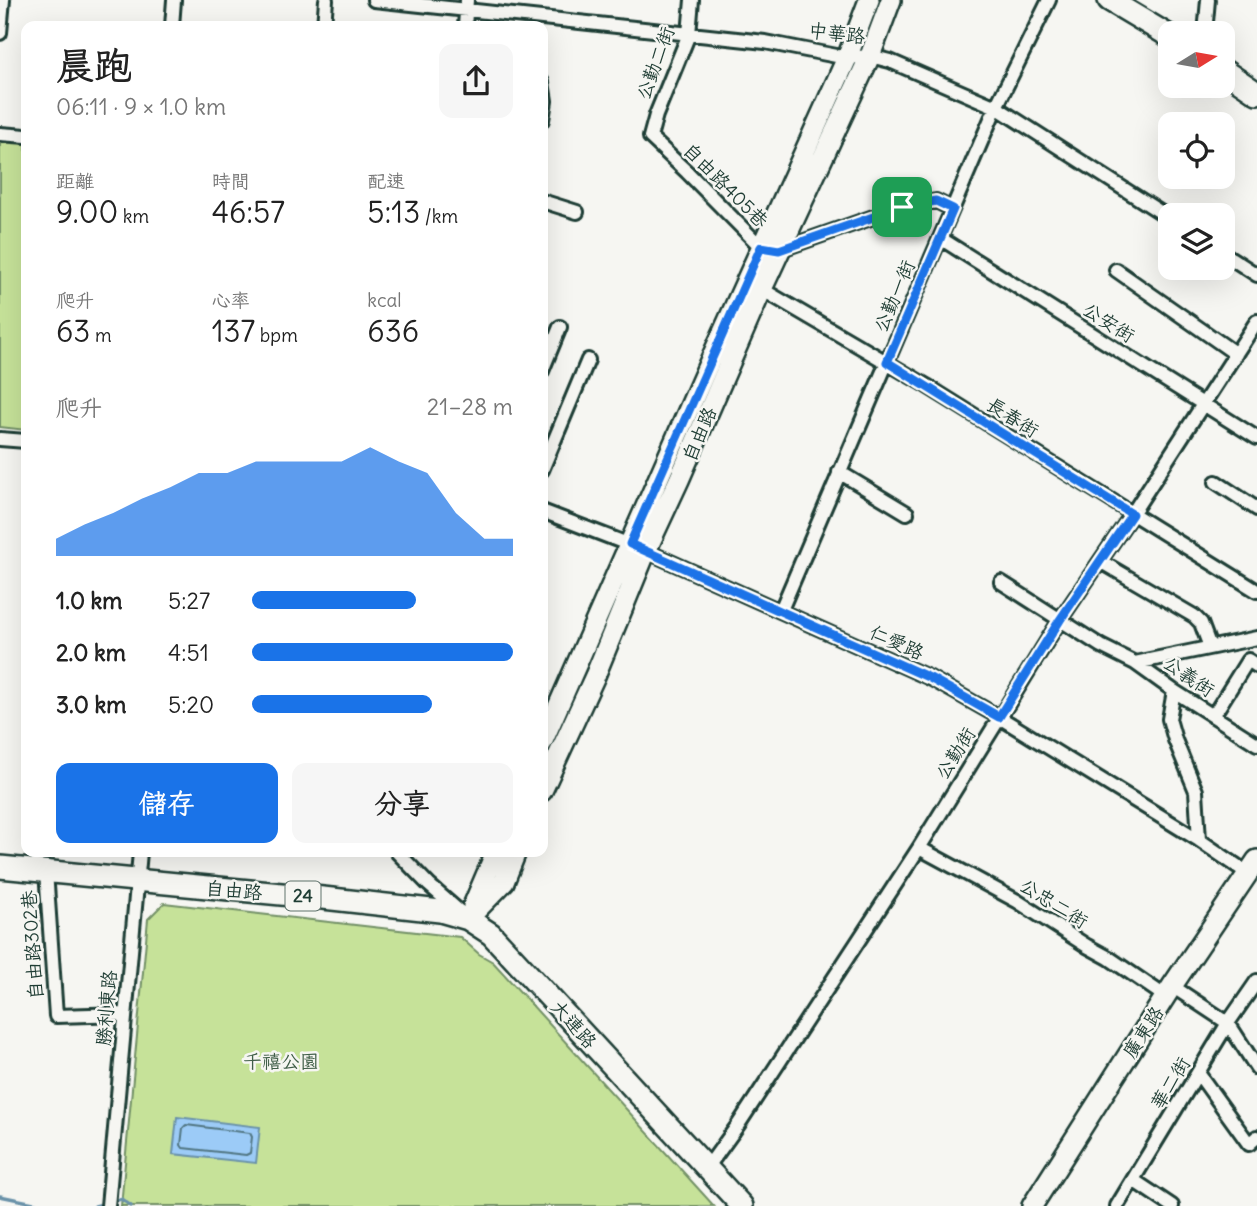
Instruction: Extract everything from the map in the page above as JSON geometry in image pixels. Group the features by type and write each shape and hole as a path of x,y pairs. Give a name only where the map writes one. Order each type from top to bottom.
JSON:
{"main road":[{"path":"1109,0 1158,29"},
{"path":"1236,79 1257,93"},
{"name":"自由路","path":"0,867 440,911 468,919"},
{"name":"大連路","path":"468,919 491,934 742,1206"}],"street":[{"path":"0,33 3,0"},
{"path":"172,21 174,0"},
{"path":"324,21 326,0"},
{"name":"中華路","path":"374,0 467,5 527,21"},
{"name":"公勤二街","path":"650,137 656,115 689,34 692,0"},
{"name":"自由路","path":"548,731 638,548 770,249 869,0"},
{"name":"自由路","path":"770,249 870,56 891,0"},
{"name":"公勤一街","path":"780,610 996,107 1049,0"},
{"path":"1206,21 1208,0"},
{"name":"中華路","path":"548,23 765,42 846,58 870,56 890,61 996,107 1158,211"},
{"path":"0,134 21,136"},
{"name":"自由路405巷","path":"650,137 770,249"},
{"path":"770,249 902,207 936,201 953,209"},
{"path":"548,203 578,212"},
{"name":"公安街","path":"940,238 1257,438"},
{"path":"1235,261 1257,275"},
{"path":"1116,270 1236,354"},
{"name":"長春街","path":"754,285 887,362 1257,591"},
{"name":"公勤街","path":"707,1168 919,848 1060,620 1257,321"},
{"path":"548,356 560,327"},
{"path":"548,456 588,360"},
{"path":"0,439 21,441"},
{"path":"839,472 907,513"},
{"path":"1216,482 1257,509"},
{"name":"仁愛路","path":"548,513 638,548 930,678 999,717 1199,840 1253,867"},
{"name":"自由路","path":"548,778 595,676 638,548"},
{"path":"1100,561 1194,616 1201,623 1210,647"},
{"name":"公義街","path":"1001,582 1101,646 1135,663 1257,744"},
{"name":"公義街","path":"1135,663 1257,638"},
{"path":"1213,716 1253,663"},
{"path":"1174,691 1169,719 1196,791 1199,840"},
{"name":"公忠二街","path":"919,848 1017,901 1087,946 1228,1023"},
{"name":"勝利東路","path":"108,1206 139,857"},
{"name":"大連路","path":"402,857 429,886 468,919"},
{"path":"468,919 494,857"},
{"path":"468,919 504,881 514,857"},
{"name":"廣東路","path":"1032,1206 1169,991 1253,867"},
{"name":"自由路302巷","path":"46,871 57,1016 125,1014"},
{"name":"華二街","path":"1116,1206 1228,1023 1256,985"},
{"path":"1228,1023 1257,1068"},
{"path":"1198,1073 1249,1144 1257,1137"},
{"path":"1133,1180 1172,1206"}],"green space":[{"path":"0,138 21,140 21,429 0,427"},
{"name":"千禧公園","path":"164,903 460,937 493,962 714,1206 121,1206 148,919"}],"water":[{"path":"177,1117 260,1127 256,1163 173,1154"}],"waterway":[{"path":"0,1196 48,1206"},
{"path":"95,1206 121,1199 131,1206"}],"route":[{"path":"936,201 953,209 887,362 1132,514 1060,620 999,717 930,678 630,544 761,247 779,250 902,207 936,201"}]}
